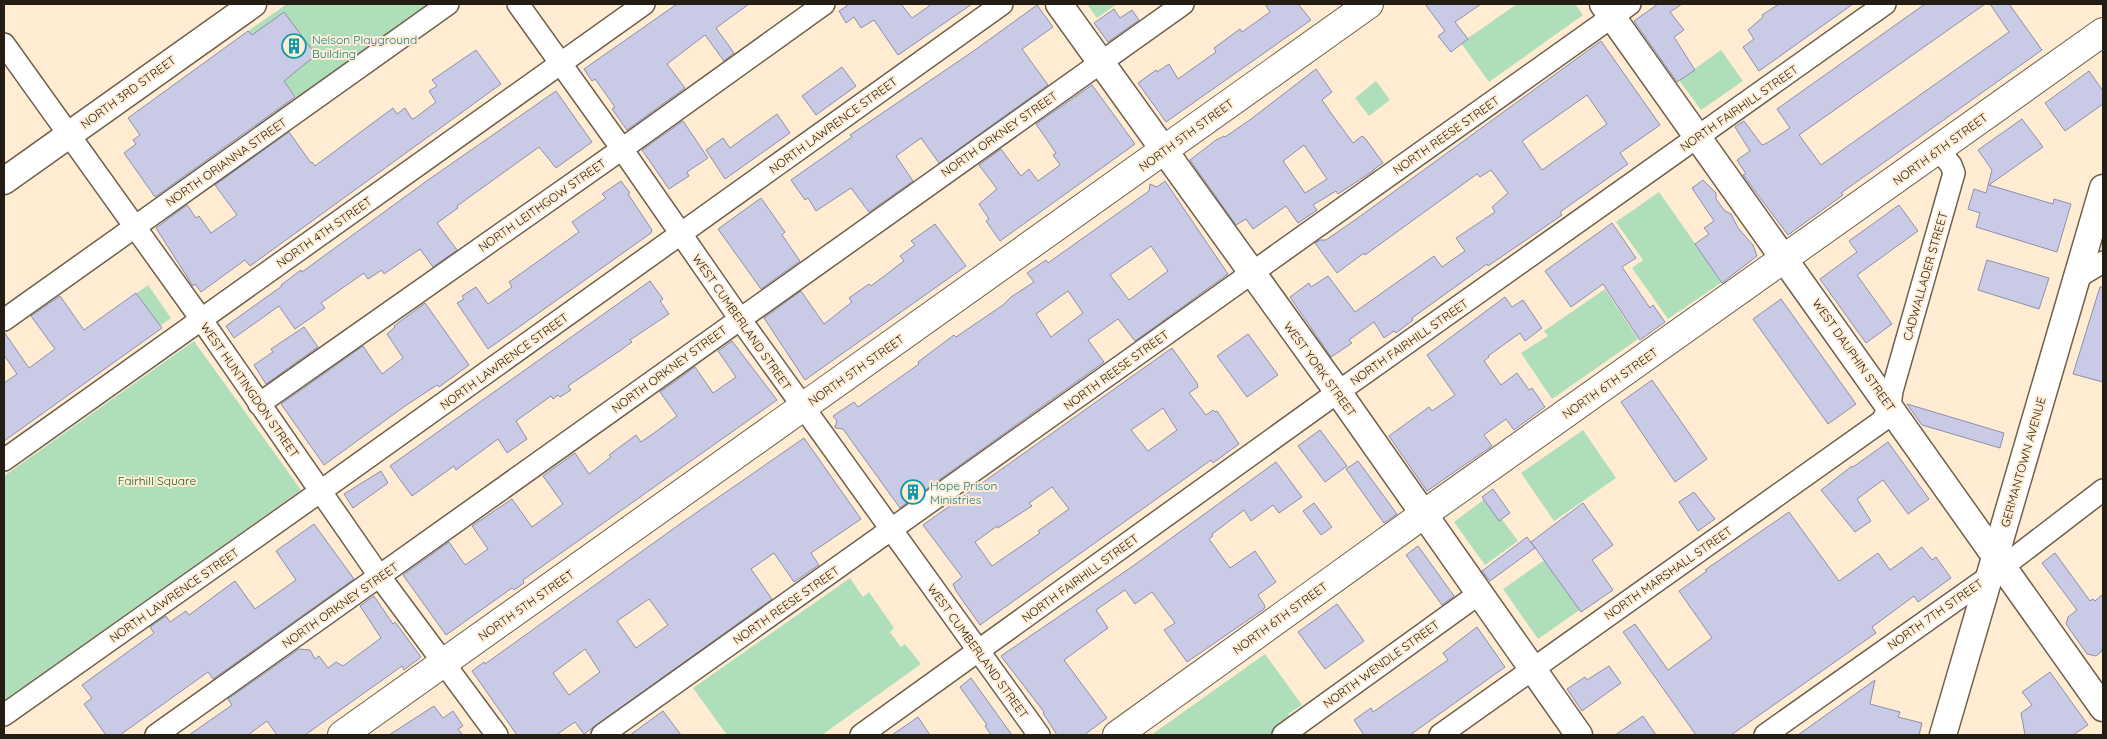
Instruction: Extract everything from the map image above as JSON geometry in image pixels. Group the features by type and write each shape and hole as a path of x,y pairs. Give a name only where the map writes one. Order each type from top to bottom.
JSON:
{"main road":[{"name":"NORTH 5TH STREET","path":"342,735 1369,4"},
{"name":"NORTH 6TH STREET","path":"1117,735 1424,514 2103,32"}],"street":[{"name":"NORTH 3RD STREET","path":"4,181 252,4"},
{"name":"NORTH ORIANNA STREET","path":"4,320 448,4"},
{"name":"WEST CUMBERLAND STREET","path":"518,4 803,408 1039,735"},
{"name":"NORTH 4TH STREET","path":"4,460 644,4"},
{"name":"NORTH LEITHGOW STREET","path":"259,404 622,149 824,4"},
{"name":"NORTH LAWRENCE STREET","path":"4,715 320,492 1002,4"},
{"name":"WEST YORK STREET","path":"1059,4 1338,392 1579,735"},
{"name":"NORTH ORKNEY STREET","path":"156,735 1183,4"},
{"name":"NORTH FAIRHILL STREET","path":"861,735 1338,392 1885,4"},
{"name":"WEST DAUPHIN STREET","path":"1615,8 1698,137 1890,406 1996,565 2099,694"},
{"name":"NORTH REESE STREET","path":"602,735 1251,273 1615,8"},
{"name":"WEST HUNTINGDON STREET","path":"4,44 201,319 380,577 497,735"},
{"name":"CADWALLADER STREET","path":"1890,406 1892,391 1954,173 1951,165 1939,150"},
{"name":"GERMANTOWN AVENUE","path":"1943,735 1996,565 2103,188"},
{"path":"2078,277 2103,262"},
{"name":"NORTH MARSHALL STREET","path":"1440,735 1882,421 1890,406"},
{"name":"NORTH 7TH STREET","path":"1765,735 1996,565 2103,490"},
{"name":"NORTH WENDLE STREET","path":"1283,735 1480,593"}],"green space":[{"path":"287,4 429,4 297,99 248,31"},
{"path":"1087,4 1117,4 1097,18"},
{"path":"1517,4 1575,4 1583,15 1489,82 1461,43"},
{"path":"1721,50 1743,81 1701,110 1679,80"},
{"path":"1376,81 1390,100 1369,116 1355,98"},
{"path":"1659,192 1722,282 1668,319 1632,268 1643,260 1616,222"},
{"path":"148,285 171,318 160,326 137,293"},
{"path":"1605,289 1638,339 1552,399 1521,353 1548,336 1544,331"},
{"name":"Fairhill Square","path":"194,341 301,490 4,701 4,476"},
{"path":"1583,430 1616,478 1554,521 1521,473"},
{"path":"1486,498 1518,541 1485,565 1454,522"},
{"path":"1546,559 1581,609 1538,639 1503,589"},
{"path":"850,578 863,597 869,592 894,628 890,632 901,647 905,644 921,664 822,735 727,735 693,688"},
{"path":"1265,654 1302,705 1288,714 1292,720 1271,735 1151,735"}],"building":[{"path":"677,4 749,4 716,28 734,53 724,61 705,35 667,64 685,88 627,130 612,109 615,107 595,79 592,81 584,69"},
{"path":"845,4 901,4 912,18 932,4 972,4 898,55 874,20 861,28 854,17 846,23 839,11 847,6"},
{"path":"1265,4 1298,4 1311,20 1166,122 1138,83 1156,70 1157,72 1169,64 1178,79 1216,52 1214,48 1240,29 1242,32 1270,12"},
{"path":"1425,4 1481,4 1455,22 1468,39 1451,52 1438,36 1445,31"},
{"path":"1658,4 1682,4 1670,12 1684,30 1674,37 1695,70 1677,82 1634,21"},
{"path":"1779,4 1853,4 1759,71 1743,47 1754,39 1748,30 1763,17 1762,15"},
{"path":"1925,4 1985,4 1799,135 1821,165 2009,32 1990,4 2009,4 2042,50 1841,193 1843,195 1788,235 1743,175 1746,174 1737,160 1750,151 1735,127 1744,121 1762,145 1767,143 1790,128 1777,109"},
{"path":"1037,5 1053,27 1022,49 1048,85 939,163 921,138 896,156 913,181 869,212 851,188 816,211 808,198 805,200 791,180 852,137 850,135 975,50"},
{"path":"1114,9 1120,18 1132,10 1139,20 1108,42 1094,23"},
{"path":"284,12 316,55 284,81 295,97 155,197 124,153 136,144 133,140 140,135 128,118 248,31 252,35"},
{"path":"1601,41 1660,125 1620,153 1628,164 1560,212 1562,215 1488,266 1487,264 1412,318 1413,320 1396,333 1394,331 1384,338 1374,322 1349,340 1352,343 1331,357 1290,297 1309,283 1311,287 1328,276 1355,312 1434,256 1442,267 1465,251 1456,238 1495,212 1492,207 1508,193 1491,170 1480,177 1477,174 1337,273 1315,243 1320,240 1326,240","holes":["1587,95 1607,124 1542,170 1522,141"]},
{"path":"476,50 501,84 250,266 245,260 201,292 195,284 193,286 156,228 187,205 196,218 199,216 211,233 237,215 215,185 289,132 315,166 393,108 397,114 405,108 412,119 415,118 436,102 429,91 437,86 432,80"},
{"path":"842,67 856,86 816,115 802,96"},
{"path":"1316,69 1332,92 1322,100 1331,113 1353,143 1362,136 1365,138 1383,163 1338,194 1336,191 1313,205 1317,210 1298,223 1286,206 1253,229 1246,219 1236,225 1190,160 1216,140 1225,137","holes":["1304,145 1327,179 1305,193 1283,161"]},
{"path":"2089,71 2103,91 2103,104 2065,131 2045,103"},
{"path":"1092,85 1135,144 1000,241 986,221 989,219 979,204 997,189 979,165 1001,149 1021,176 1029,169 1038,181 1060,165 1053,155 1056,153 1036,124"},
{"path":"556,91 592,142 556,168 539,147 457,206 458,208 437,223 457,250 433,267 420,249 384,274 382,270 368,279 364,273 321,303 325,308 295,329 279,306 234,338 226,326 301,270 302,272 428,180"},
{"path":"777,114 790,133 725,179 706,150 723,138 730,148"},
{"path":"2022,119 2043,147 1989,185 2053,204 2054,199 2071,204 2057,252 1976,227 1980,213 1968,209 1974,189 1986,193 1992,170 1978,150"},
{"path":"683,121 708,158 687,172 689,176 669,189 642,150"},
{"path":"1703,180 1716,193 1716,199 1725,211 1731,214 1738,228 1753,245 1757,256 1722,283 1695,244 1709,234 1704,228 1714,221 1692,188"},
{"path":"621,181 652,230 651,233 488,349 457,303 464,299 462,296 476,287 488,304 512,287 509,282 579,232 572,222 606,198 602,194"},
{"path":"1165,181 1228,274 1135,341 1118,319 1088,340 1104,362 900,508 843,429 835,428 837,421 833,416 854,402 858,407 919,364 918,362 954,335 956,337 1003,305 1011,297 1034,282 1027,273 1046,260 1048,263 1149,191 1150,184 1157,187","holes":["1151,246 1168,271 1129,300 1110,275","1068,291 1083,313 1051,337 1036,314"]},
{"path":"761,198 785,232 782,235 800,261 761,289 718,229"},
{"path":"1899,205 1918,231 1857,275 1892,324 1866,343 1820,279 1857,252 1849,241"},
{"path":"1612,223 1636,258 1622,267 1650,308 1653,305 1665,322 1640,340 1603,284 1571,307 1545,271"},
{"path":"935,224 966,266 805,380 764,318 801,291 824,324 852,302 849,298 869,284 871,286 904,261 900,256 915,245 911,241"},
{"path":"1987,260 2049,278 2039,309 1978,290"},
{"path":"650,281 663,299 660,301 669,314 568,386 571,390 560,397 558,395 553,399 551,396 516,421 527,439 507,453 498,439 456,470 454,466 412,496 390,466"},
{"path":"2100,287 2103,287 2103,382 2073,374"},
{"path":"136,293 162,328 4,441 4,383 17,374 4,355 4,332 29,368 55,349 31,316 60,296 84,330"},
{"path":"1505,297 1512,307 1523,300 1542,328 1525,341 1520,333 1484,361 1501,385 1517,373 1529,390 1532,388 1545,407 1514,430 1506,419 1484,435 1492,446 1427,491 1389,436 1429,407 1432,411 1455,395 1427,355"},
{"path":"1781,299 1856,404 1828,424 1753,319"},
{"path":"425,303 469,365 439,387 437,385 405,406 324,465 281,404 363,346 382,374 403,358 387,334 394,326"},
{"path":"304,327 318,347 266,384 254,365 273,352 271,349"},
{"path":"1248,334 1278,375 1247,397 1217,356"},
{"path":"732,341 777,400 523,580 524,583 514,590 512,588 446,635 403,575 449,542 465,565 488,549 472,526 512,499 532,527 563,504 543,476 575,453 589,474 611,457 609,455 636,435 641,442 654,433 677,416 660,392 695,367 713,393 736,377 718,351"},
{"path":"1172,348 1197,383 1198,387 1189,393 1206,415 1213,410 1217,411 1239,444 1213,463 1211,460 980,625 953,584 962,577 923,525","holes":["1163,408 1177,430 1148,451 1131,430","1052,487 1069,509 1038,531 1040,533 992,566 975,542 997,526 998,528 1032,506 1029,503"]},
{"path":"1652,380 1707,459 1675,482 1621,402"},
{"path":"1907,404 2004,433 2000,448 1922,425"},
{"path":"1320,430 1347,466 1325,482 1298,446"},
{"path":"804,438 861,519 811,553 819,565 794,582 774,553 751,569 772,599 584,734 575,722 556,735 517,735 472,671 484,662 485,664 680,524","holes":["649,599 668,625 636,648 617,621","585,649 600,672 569,695 553,673"]},
{"path":"1888,442 1929,499 1908,514 1883,480 1857,499 1871,521 1855,532 1821,490"},
{"path":"1358,461 1397,514 1384,523 1346,469"},
{"path":"1276,462 1302,497 1279,513 1273,505 1251,521 1244,510 1212,534 1213,536 1209,539 1230,568 1255,551 1276,582 1258,595 1265,606 1264,609 1187,662 1164,630 1175,623 1152,592 1135,604 1125,590 1096,610 1108,628 1064,660 1107,718 1084,735 1057,735 1044,712 1001,656 1133,566"},
{"path":"381,471 388,483 353,508 344,494"},
{"path":"1493,489 1510,513 1499,521 1482,497"},
{"path":"1694,492 1715,519 1698,531 1679,502"},
{"path":"1314,503 1332,527 1321,535 1303,511"},
{"path":"1583,503 1613,545 1592,560 1613,590 1581,612 1531,542"},
{"path":"1789,512 1839,581 1878,553 1890,570 1922,547 1932,560 1936,557 1951,578 1918,602 1914,596 1872,627 1876,633 1731,735 1696,735 1623,632 1635,624 1668,670 1712,638 1679,591 1707,571 1705,570"},
{"path":"314,524 354,579 213,679 208,672 120,735 106,735 84,704 92,698 82,685 154,633 150,627 166,616 170,622 186,611 189,615 235,581 255,609 296,580 276,551"},
{"path":"1527,537 1535,548 1490,581 1482,571"},
{"path":"1418,546 1454,596 1442,605 1406,555"},
{"path":"2055,553 2090,601 2093,599 2095,601 2103,594 2103,647 2096,656 2087,654 2066,624 2068,617 2077,610 2042,563"},
{"path":"374,596 393,624 395,622 421,657 404,670 402,666 305,735 277,735 267,721 248,735 189,735 232,705 228,699 299,649 310,650 315,659 319,656 328,668 336,662 343,666 381,638 360,606"},
{"path":"1337,604 1364,641 1325,669 1298,632"},
{"path":"1477,627 1505,667 1410,735 1364,735 1354,720 1371,708 1373,712 1448,660 1443,653"},
{"path":"1609,666 1621,683 1582,711 1567,689 1585,677 1587,680"},
{"path":"2050,672 2088,725 2073,735 2025,735 2021,713 2032,705 2022,692"},
{"path":"971,678 1012,735 991,735 985,726 987,725 960,687"},
{"path":"1875,680 1870,704 1900,712 1898,717 1922,723 1919,735 1798,735"},
{"path":"434,706 443,718 453,711 463,726 458,729 463,735 389,735"},
{"path":"663,711 681,735 630,735"},
{"path":"1643,716 1656,735 1615,735 1640,718"},
{"path":"918,717 930,735 892,735"}],"place":[{"name":"Nelson Playground Building","path":"294,46"},
{"name":"Hope Prison Ministries","path":"913,492"}]}
